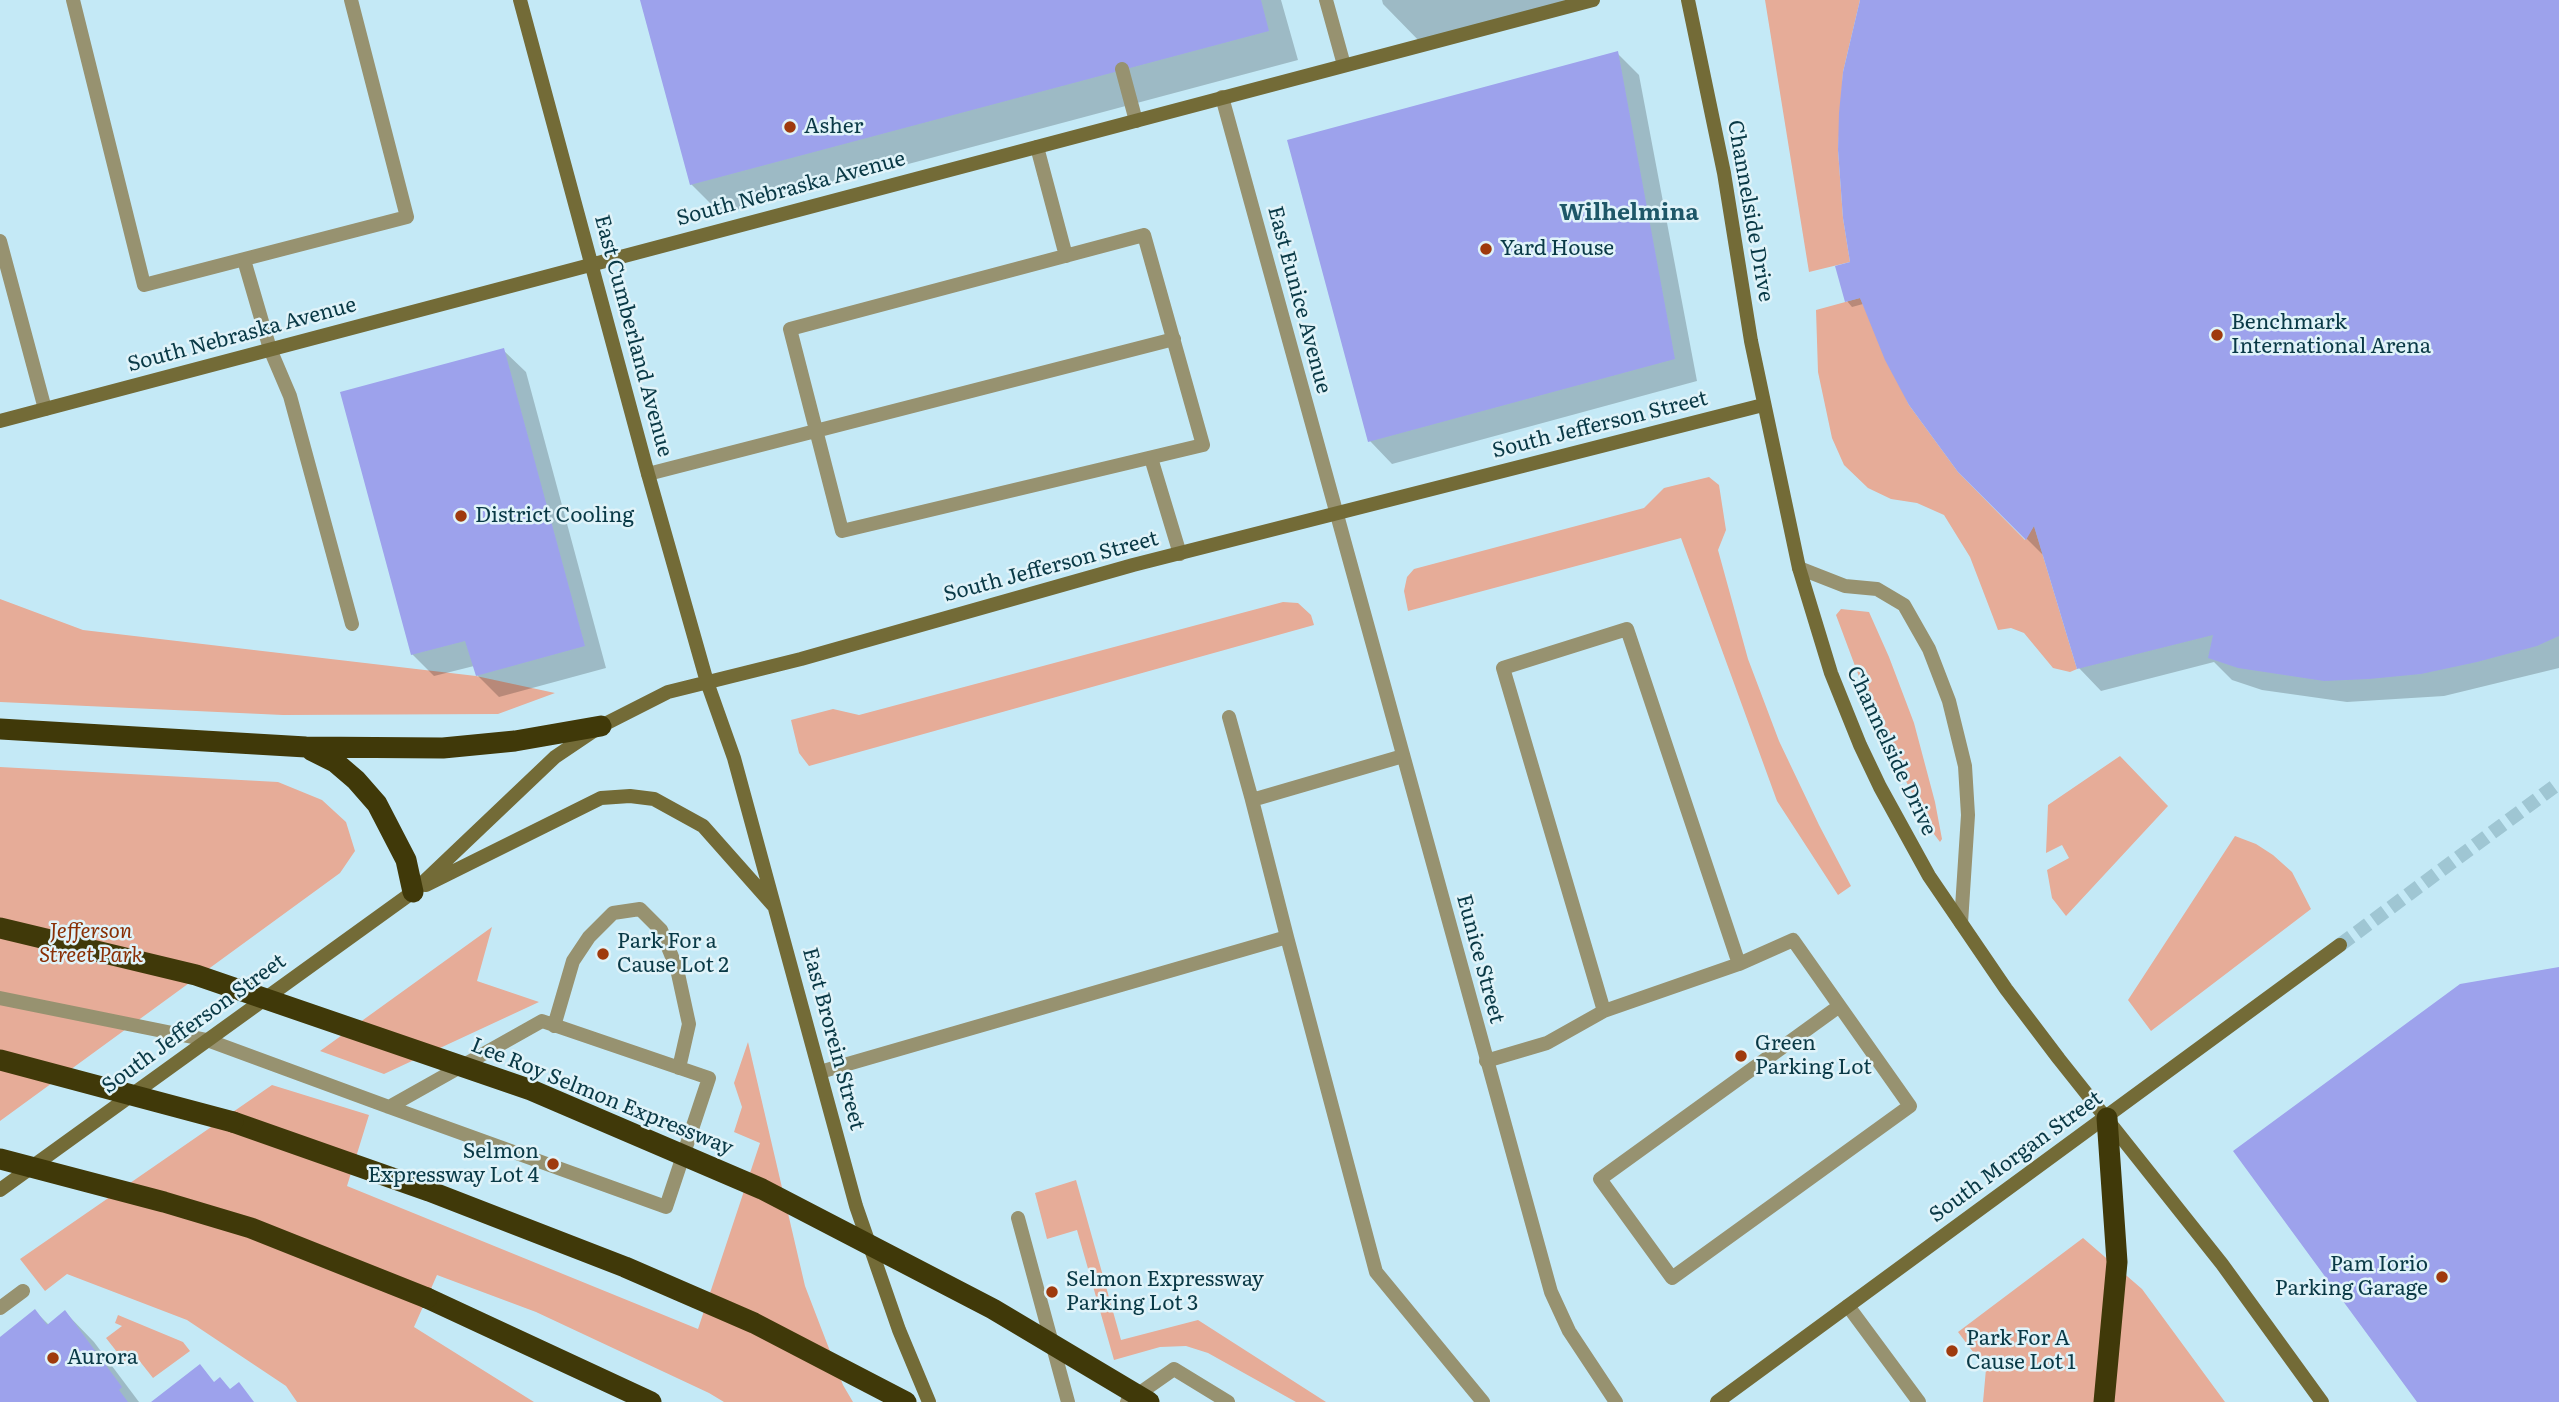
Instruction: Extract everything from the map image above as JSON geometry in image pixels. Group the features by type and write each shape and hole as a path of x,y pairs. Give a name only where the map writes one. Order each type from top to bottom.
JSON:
{"highway":[{"path":"0,729 306,747 443,748 480,746 601,726"},
{"path":"306,747 335,762 356,780 377,804 406,860 412,892"},
{"name":"Lee Roy Selmon Expressway","path":"0,928 196,975 531,1090 774,1196 993,1309 1149,1402"},
{"path":"0,1060 233,1122 526,1227 754,1323 906,1402"},
{"path":"2104,1402 2118,1262 2107,1118"},
{"path":"0,1159 251,1228 427,1298 651,1402"}],"main road":[{"name":"East Cumberland Avenue","path":"520,0 707,682"},
{"name":"South Nebraska Avenue","path":"0,421 1592,0"},
{"name":"Channelside Drive","path":"1688,0 1724,173 1763,405 1798,568 1830,673 1860,745 1907,837 2006,989 2222,1264 2322,1402"},
{"name":"South Jefferson Street","path":"0,1190 412,892 555,757 601,726 668,692 1180,554 1763,405"},
{"name":"East Brorein Street","path":"707,682 734,758 856,1206 929,1402"},
{"name":"South Jefferson Street","path":"412,892 601,798 630,796 654,799 703,826 776,909"},
{"name":"South Morgan Street","path":"1717,1402 2340,945"}],"street":[{"path":"73,0 144,285 407,217 351,0"},
{"path":"1326,0 1343,65"},
{"path":"1122,69 1136,121"},
{"name":"East Eunice Avenue","path":"1222,97 1337,514"},
{"path":"1037,147 1066,256"},
{"path":"1144,235 1174,339 1203,445 842,531 790,329 1144,235"},
{"path":"0,241 45,409"},
{"path":"244,260 270,349 290,396 352,624"},
{"path":"648,474 1174,339"},
{"path":"1151,458 1180,554"},
{"name":"Eunice Street","path":"1337,514 1551,1293 1569,1331 1616,1402"},
{"path":"1798,568 1845,586 1877,589 1904,605 1929,649 1949,701 1965,766 1968,815 1961,923"},
{"path":"1604,1011 1503,668 1627,629 1739,964"},
{"path":"1229,717 1376,1272 1483,1402"},
{"path":"1252,800 1403,756"},
{"path":"554,1026 573,961 589,937 613,913 640,909 662,930 677,970 689,1024 679,1068"},
{"path":"820,1072 1287,937"},
{"path":"1486,1062 1547,1043 1604,1011 1739,964 1793,940 1910,1106 1672,1278 1600,1179 1838,1007"},
{"path":"0,998 207,1040 389,1107 666,1207 709,1078 542,1021 389,1107"},
{"path":"1018,1218 1068,1402"},
{"path":"0,1308 23,1291"},
{"path":"1848,1306 1919,1402"},
{"path":"1127,1402 1174,1369 1228,1402"}],"green space":[{"path":"1765,0 1860,0 1843,72 1838,150 1843,218 1850,262 1809,272"},
{"path":"1860,298 1909,405 1958,472 2025,540 2034,526 2077,669 2070,672 2053,668 2024,633 2011,628 1998,630 1970,557 1944,515 1917,503 1891,499 1868,488 1844,465 1832,438 1818,372 1816,310"},
{"path":"1709,477 1719,485 1726,530 1718,550 1748,659 1779,741 1851,886 1838,895 1777,801 1681,538 1408,611 1404,591 1407,577 1414,569 1644,508 1664,488"},
{"path":"0,599 83,630 476,676 555,693 498,714 283,715 0,702"},
{"path":"1283,602 1298,603 1311,615 1314,625 809,766 799,753 791,720 833,709 859,715"},
{"path":"1841,609 1869,612 1889,657 1914,723 1935,802 1942,839 1940,842 1931,830 1893,756 1864,690 1836,615"},
{"path":"2120,756 2168,806 2066,916 2052,898 2047,870 2069,858 2062,845 2046,853 2048,805"},
{"name":"Jefferson Street Park","path":"0,767 278,782 322,800 346,822 355,851 340,873 0,1121"},
{"path":"2235,836 2256,844 2292,872 2311,909 2151,1031 2128,1000"},
{"path":"492,927 477,981 539,1002 384,1074 320,1051"},
{"path":"748,1042 805,1286 843,1385 853,1402 724,1402 536,1312 437,1275 414,1327 534,1402 297,1402 286,1386 187,1320 67,1274 45,1291 20,1259 272,1085 369,1115 347,1186 698,1329 760,1143 734,1132 742,1107 734,1083"},
{"path":"1076,1180 1121,1340 1198,1320 1326,1402 1296,1402 1208,1353 1186,1346 1160,1347 1114,1360 1077,1230 1047,1239 1035,1193"},
{"path":"2083,1238 2142,1289 2225,1402 1983,1402 1986,1369 1958,1332"},
{"path":"118,1315 183,1342 190,1351 153,1378 138,1359 128,1366 106,1338 122,1326 115,1323"}],"building":[{"name":"Asher","path":"640,0 1261,0 1269,31 690,185"},
{"name":"Benchmark International Arena","path":"1860,0 2559,0 2559,636 2537,646 2477,662 2421,674 2369,679 2324,681 2238,668 2208,658 2213,635 2077,669 2034,526 2026,540 1958,472 1909,405 1885,360 1860,298 1845,302 1835,266 1850,262 1843,218 1838,150 1839,113 1843,72"},
{"name":"Yard House","path":"1618,51 1675,359 1368,442 1287,140"},
{"name":"District Cooling","path":"504,348 585,646 476,676 465,641 411,655 340,392"},
{"name":"Pam Iorio Parking Garage","path":"2559,967 2559,1402 2417,1402 2233,1151 2460,984"},
{"name":"Aurora","path":"35,1309 47,1325 65,1310 122,1387 119,1390 128,1402 0,1402 0,1337"},
{"path":"200,1364 214,1382 220,1377 230,1389 239,1382 254,1402 151,1402"}],"tunnel":[{"path":"2340,945 2559,783"}],"place":[{"name":"Asher","path":"790,127"},
{"name":"Yard House","path":"1486,249"},
{"name":"Benchmark International Arena","path":"2217,335"},
{"name":"District Cooling","path":"461,516"},
{"name":"Park For a Cause Lot 2","path":"603,954"},
{"name":"Green Parking Lot","path":"1741,1056"},
{"name":"Selmon Expressway Lot 4","path":"553,1164"},
{"name":"Pam Iorio Parking Garage","path":"2442,1277"},
{"name":"Selmon Expressway Parking Lot 3","path":"1052,1292"},
{"name":"Park For A Cause Lot 1","path":"1952,1351"},
{"name":"Aurora","path":"53,1358"}],"district":[{"name":"Wilhelmina","path":"1629,213"}]}
